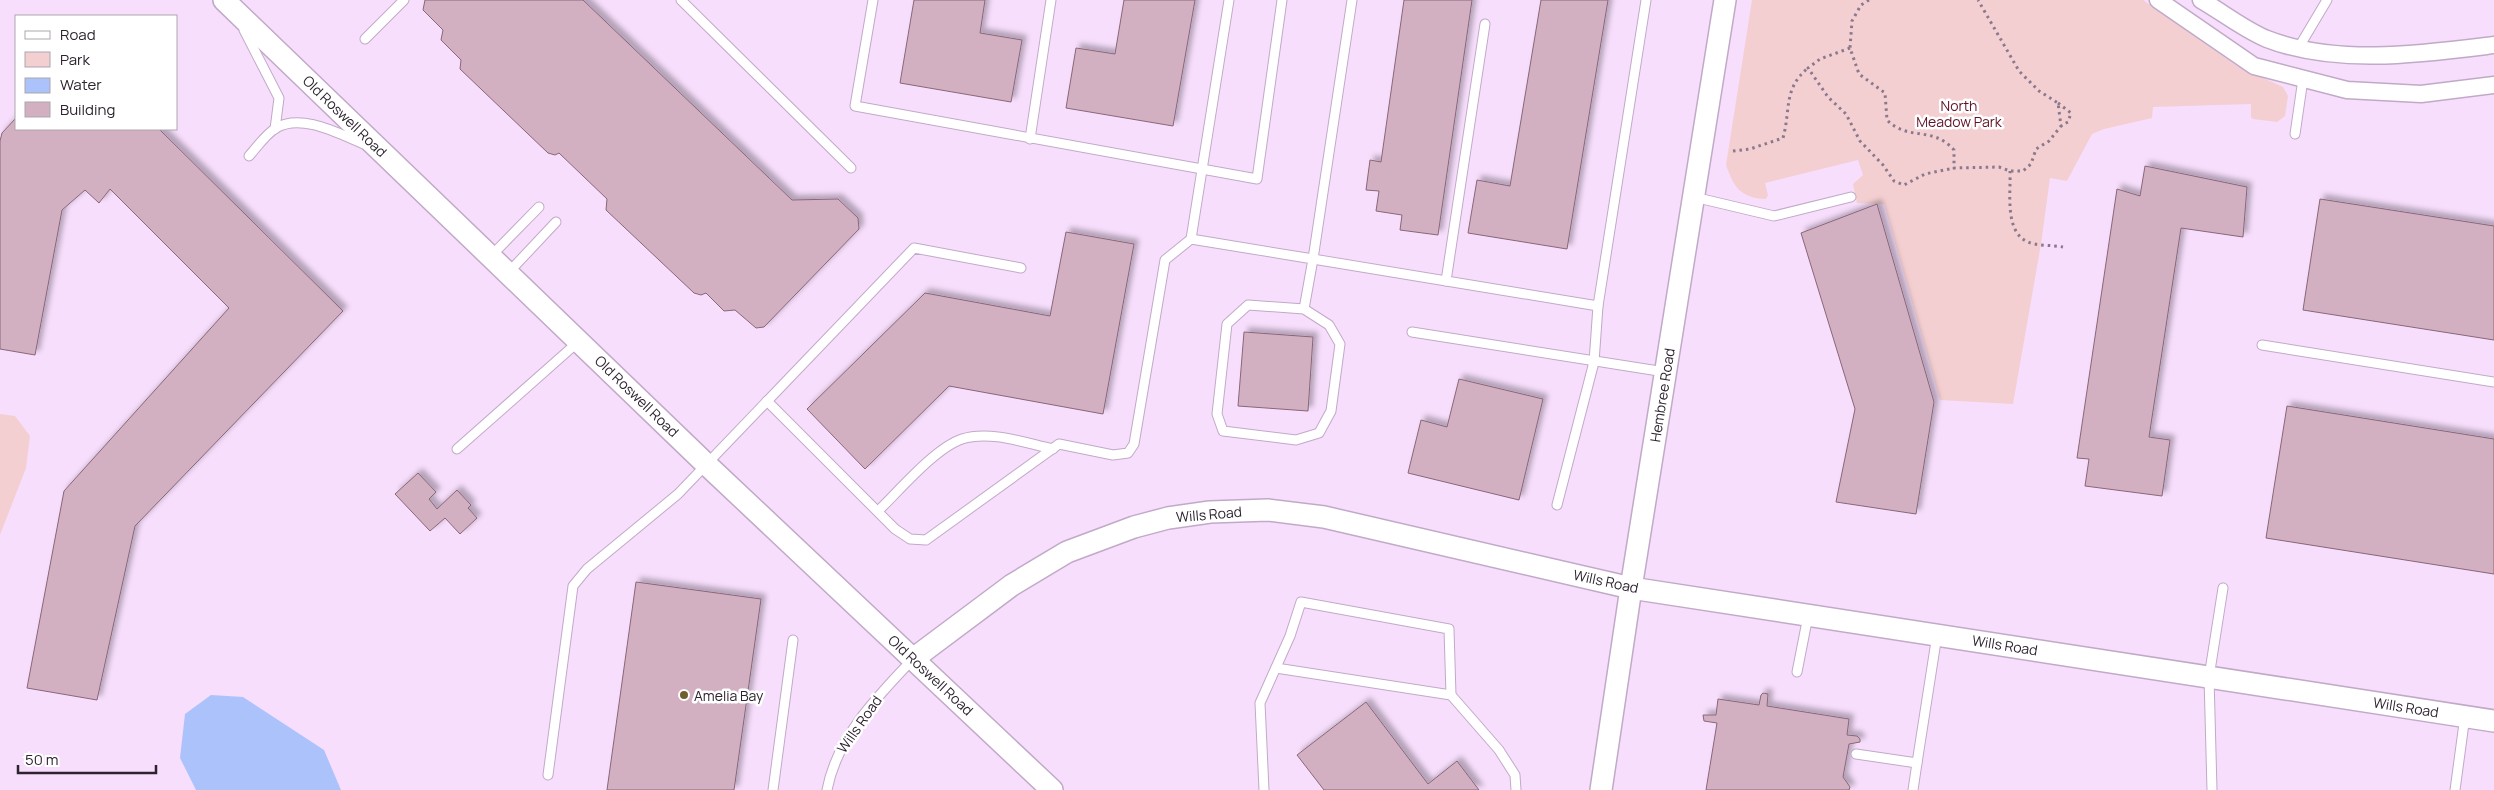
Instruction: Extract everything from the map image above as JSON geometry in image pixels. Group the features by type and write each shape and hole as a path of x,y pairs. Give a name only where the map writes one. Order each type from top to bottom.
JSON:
{"street":[{"name":"Hembree Road","path":"1601,790 1631,588 1725,0"},
{"path":"2158,0 2254,66 2303,79 2347,90 2421,94 2494,85"},
{"path":"2201,0 2267,38 2317,52 2406,56 2494,45"},
{"name":"Old Roswell Road","path":"229,4 492,255 706,464 1052,790"},
{"name":"Wills Road","path":"913,659 1012,585 1067,552 1134,527 1168,518 1210,512 1268,510 1324,517 1631,588 2494,721"}],"lane":[{"path":"365,39 404,0"},
{"path":"682,0 851,168"},
{"path":"873,0 855,106 1257,179 1282,0"},
{"path":"1030,139 1051,0"},
{"path":"767,400 895,529 910,539 926,540 1059,444 1113,454 1128,452 1134,444 1165,260 1191,239 1229,0"},
{"path":"1304,309 1352,0"},
{"path":"1557,504 1594,362 1598,306 1646,0"},
{"path":"2299,47 2327,0"},
{"path":"229,4 279,98 275,129"},
{"path":"1446,281 1485,24"},
{"path":"2295,134 2303,79"},
{"path":"249,156 275,129 293,121 325,129 381,150"},
{"path":"1693,197 1774,216 1851,198"},
{"path":"492,255 539,207"},
{"path":"509,272 556,222"},
{"path":"1191,239 1598,306"},
{"path":"548,775 573,586 587,569 678,494 914,248 1021,268"},
{"path":"1248,305 1304,309 1329,325 1340,344 1331,411 1319,433 1296,440 1223,431 1217,414 1227,324 1248,305"},
{"path":"1412,332 1666,372"},
{"path":"457,449 580,340"},
{"path":"2262,345 2494,382"},
{"path":"878,511 945,448 963,439 984,437 1053,449"},
{"path":"2212,790 2209,677 2222,588"},
{"path":"1264,790 1260,703 1290,636 1301,602 1448,629 1451,694 1499,750 1514,775 1516,790"},
{"path":"1797,672 1808,615"},
{"path":"1913,790 1937,635"},
{"path":"773,790 792,640"},
{"name":"Wills Road","path":"828,790 838,753 871,703 913,659"},
{"path":"1276,668 1451,694"},
{"path":"2455,790 2465,716"},
{"path":"1856,754 1917,763"}],"path":[{"path":"1869,0 1861,5 1852,21 1850,48 1860,74 1885,93 1887,120 1895,128 1945,140 1954,150 1954,168"},
{"path":"1808,68 1828,97 1846,114 1860,142 1883,165 1894,181 1904,185 1926,174 1954,168 1999,167 2010,171 2023,171 2031,164 2036,149 2048,141 2068,122 2071,113 2064,105 2039,91 2019,71 1978,0"},
{"path":"1733,151 1750,149 1783,138 1790,92 1794,81 1820,59 1850,48"},
{"path":"2058,103 2062,126"},
{"path":"2010,171 2012,215 2016,232 2028,242 2063,247"}],"green space":[{"name":"North Meadow Park","path":"1752,0 2143,0 2237,66 2283,87 2288,96 2285,116 2277,122 2253,119 2251,117 2251,104 2153,107 2152,118 2104,129 2092,134 2067,181 2050,178 2041,244 2013,404 1940,400 1884,204 1857,203 1853,184 1863,175 1858,160 1765,183 1768,195 1766,199 1744,194 1732,179 1726,165"},
{"path":"0,414 15,416 30,436 26,468 0,535"}],"water":[{"path":"211,695 243,697 324,750 341,790 196,790 180,758 185,714"}],"building":[{"path":"425,0 583,0 792,200 838,199 858,218 859,229 764,327 756,328 735,310 724,311 706,293 701,295 694,293 606,210 607,199 559,153 555,155 548,153 460,69 461,60 441,40 443,30 423,10"},
{"path":"914,0 985,0 980,33 1022,40 1011,102 900,83"},
{"path":"1124,0 1195,0 1173,126 1066,108 1076,48 1115,54"},
{"path":"1404,0 1472,0 1438,235 1400,230 1402,215 1376,211 1379,191 1366,190 1370,160 1381,162"},
{"path":"1541,0 1608,0 1567,249 1468,233 1477,180 1510,186"},
{"path":"15,119 15,130 160,130 343,311 135,526 97,700 27,688 64,491 229,308 110,189 99,203 85,190 62,210 35,355 0,349 0,141 2,133"},
{"path":"2145,166 2247,187 2243,237 2181,228 2149,437 2170,440 2162,496 2085,486 2089,459 2077,458 2117,189 2140,196"},
{"path":"2320,199 2494,226 2494,340 2303,310"},
{"path":"1877,204 1934,402 1916,514 1836,502 1855,409 1801,233"},
{"path":"1066,232 1134,244 1103,414 949,386 865,469 807,409 925,293 1050,316"},
{"path":"1244,332 1313,337 1308,411 1238,406"},
{"path":"1459,379 1543,399 1519,500 1408,473 1421,420 1447,427"},
{"path":"2287,406 2494,439 2494,574 2266,538"},
{"path":"418,473 436,492 429,499 437,509 457,490 471,505 468,508 477,518 460,534 445,518 430,531 395,494"},
{"name":"Amelia Bay","path":"636,582 761,599 734,790 607,790"},
{"path":"1763,693 1768,694 1767,706 1849,719 1847,735 1857,736 1860,742 1849,744 1843,777 1850,787 1849,790 1706,790 1717,723 1704,721 1703,715 1716,715 1718,699 1759,705"},
{"path":"1366,702 1428,784 1457,761 1479,790 1324,790 1297,755"}],"place":[{"name":"Amelia Bay","path":"684,695"}]}
